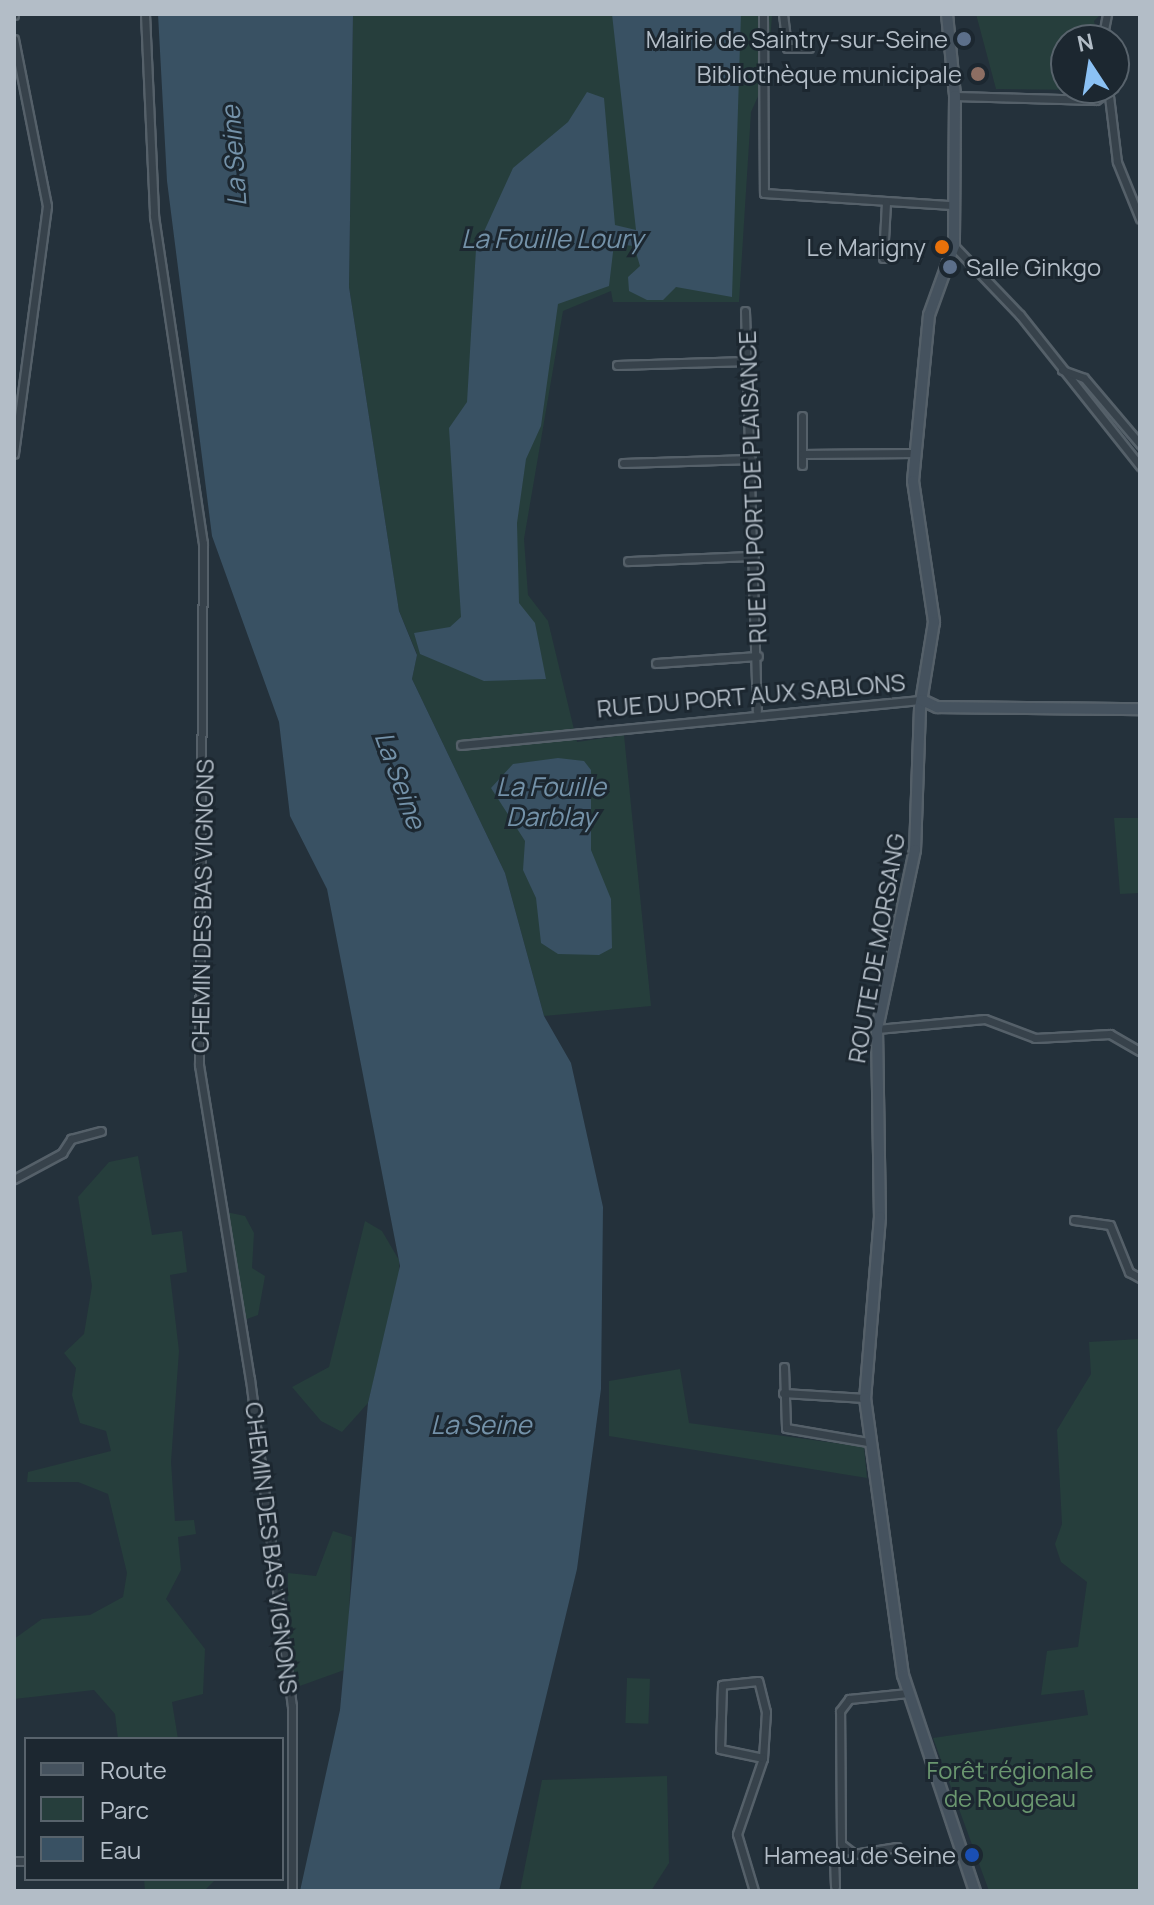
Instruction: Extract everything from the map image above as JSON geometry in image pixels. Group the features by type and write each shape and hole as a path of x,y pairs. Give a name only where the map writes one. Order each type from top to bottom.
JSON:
{"street":[{"name":"CHEMIN DES BAS VIGNONS","path":"145,14 154,216 203,543 199,1065 250,1379 292,1706 292,1891"},
{"path":"763,14 759,182 769,196 952,205"},
{"path":"783,14 787,48 809,48"},
{"path":"947,14 955,96 954,246 1036,334 1140,466"},
{"path":"14,39 47,206 14,454"},
{"path":"955,96 1050,94"},
{"path":"1112,104 1117,162 1140,219"},
{"path":"883,258 886,202"},
{"name":"ROUTE DE MORSANG","path":"954,246 929,315 914,453 914,504 934,622 922,700 915,850 877,1029 880,1217 865,1398 868,1442 908,1693 975,1891"},
{"name":"RUE DU PORT DE PLAISANCE","path":"745,311 758,656 757,711"},
{"path":"617,365 747,361"},
{"path":"1062,370 1084,378 1140,444"},
{"path":"802,416 802,465"},
{"path":"802,454 914,453"},
{"path":"623,463 751,459"},
{"path":"628,561 754,556"},
{"path":"656,663 758,656"},
{"name":"RUE DU PORT AUX SABLONS","path":"461,745 757,711 922,700 937,707 1140,709"},
{"path":"877,1029 985,1019 1035,1038 1110,1034 1140,1051"},
{"path":"14,1179 62,1153 71,1139 101,1131"},
{"path":"1074,1220 1110,1225 1129,1272 1140,1278"},
{"path":"784,1367 783,1393 788,1429 868,1442"},
{"path":"783,1393 865,1398"},
{"path":"754,1891 737,1834 763,1758 766,1712 758,1681 722,1685 720,1749 763,1758"},
{"path":"845,1851 843,1702 908,1693"},
{"path":"835,1886 834,1861 845,1851 885,1854 897,1847"}],"green space":[{"path":"353,14 772,14 768,74 751,112 739,302 613,302 611,291 563,311 524,539 528,595 548,621 577,742 624,735 651,1006 544,1016 505,873 412,679 417,654 399,611 349,287"},
{"path":"976,14 1101,14 1095,24 1050,24 1050,90 996,89"},
{"path":"1114,818 1140,818 1140,893 1120,894"},
{"path":"138,1156 152,1235 182,1231 187,1272 170,1275 179,1351 171,1462 175,1521 194,1520 196,1534 178,1537 181,1570 166,1599 205,1649 203,1694 172,1702 178,1737 118,1737 115,1714 94,1690 14,1699 14,1639 42,1619 90,1615 123,1597 127,1573 108,1494 78,1482 27,1482 28,1472 111,1451 106,1431 80,1423 72,1395 76,1368 64,1353 84,1334 92,1286 78,1197 109,1162"},
{"path":"226,1212 245,1216 254,1233 252,1268 265,1276 258,1315 244,1320"},
{"path":"365,1221 382,1231 399,1260 399,1280 368,1403 342,1432 321,1421 292,1387 329,1367"},
{"name":"Forêt régionale de Rougeau","path":"1140,1339 1140,1891 989,1891 933,1738 1088,1715 1084,1690 1041,1695 1047,1651 1078,1647 1087,1582 1061,1562 1055,1544 1062,1524 1057,1430 1091,1374 1089,1342"},
{"path":"680,1369 689,1423 864,1447 867,1478 609,1436 609,1381"},
{"path":"333,1531 352,1537 347,1669 297,1687 287,1669 288,1573 316,1576"},
{"path":"627,1678 650,1679 648,1724 625,1723"},
{"path":"667,1776 669,1863 651,1891 520,1891 542,1780"},
{"path":"144,1881 214,1881 204,1891 145,1891"}],"water":[{"name":"La Seine","path":"158,14 353,14 349,287 399,611 417,655 412,679 505,873 544,1016 571,1063 603,1207 601,1389 577,1569 499,1891 300,1891 340,1710 368,1403 400,1266 327,889 290,816 279,722 212,536 167,181"},
{"name":"La Fouille Loury","path":"612,14 741,14 732,297 676,287 663,300 647,300 629,291 628,277 640,266 634,246 614,244 609,286 558,304 541,426 526,459 517,523 519,603 535,623 546,679 484,681 420,654 414,633 450,627 461,617 449,428 467,402 476,249 513,168 568,122 587,92 604,98 615,225 636,230"},
{"name":"La Fouille Darblay","path":"558,758 584,761 591,770 591,850 611,899 612,948 599,955 558,954 541,943 536,898 523,870 525,841 491,788 513,764"}],"place":[{"name":"Mairie de Saintry-sur-Seine","path":"964,39"},
{"name":"Bibliothèque municipale","path":"978,74"},
{"name":"Le Marigny","path":"942,247"},
{"name":"Salle Ginkgo","path":"950,267"},
{"name":"Hameau de Seine","path":"972,1855"}]}
